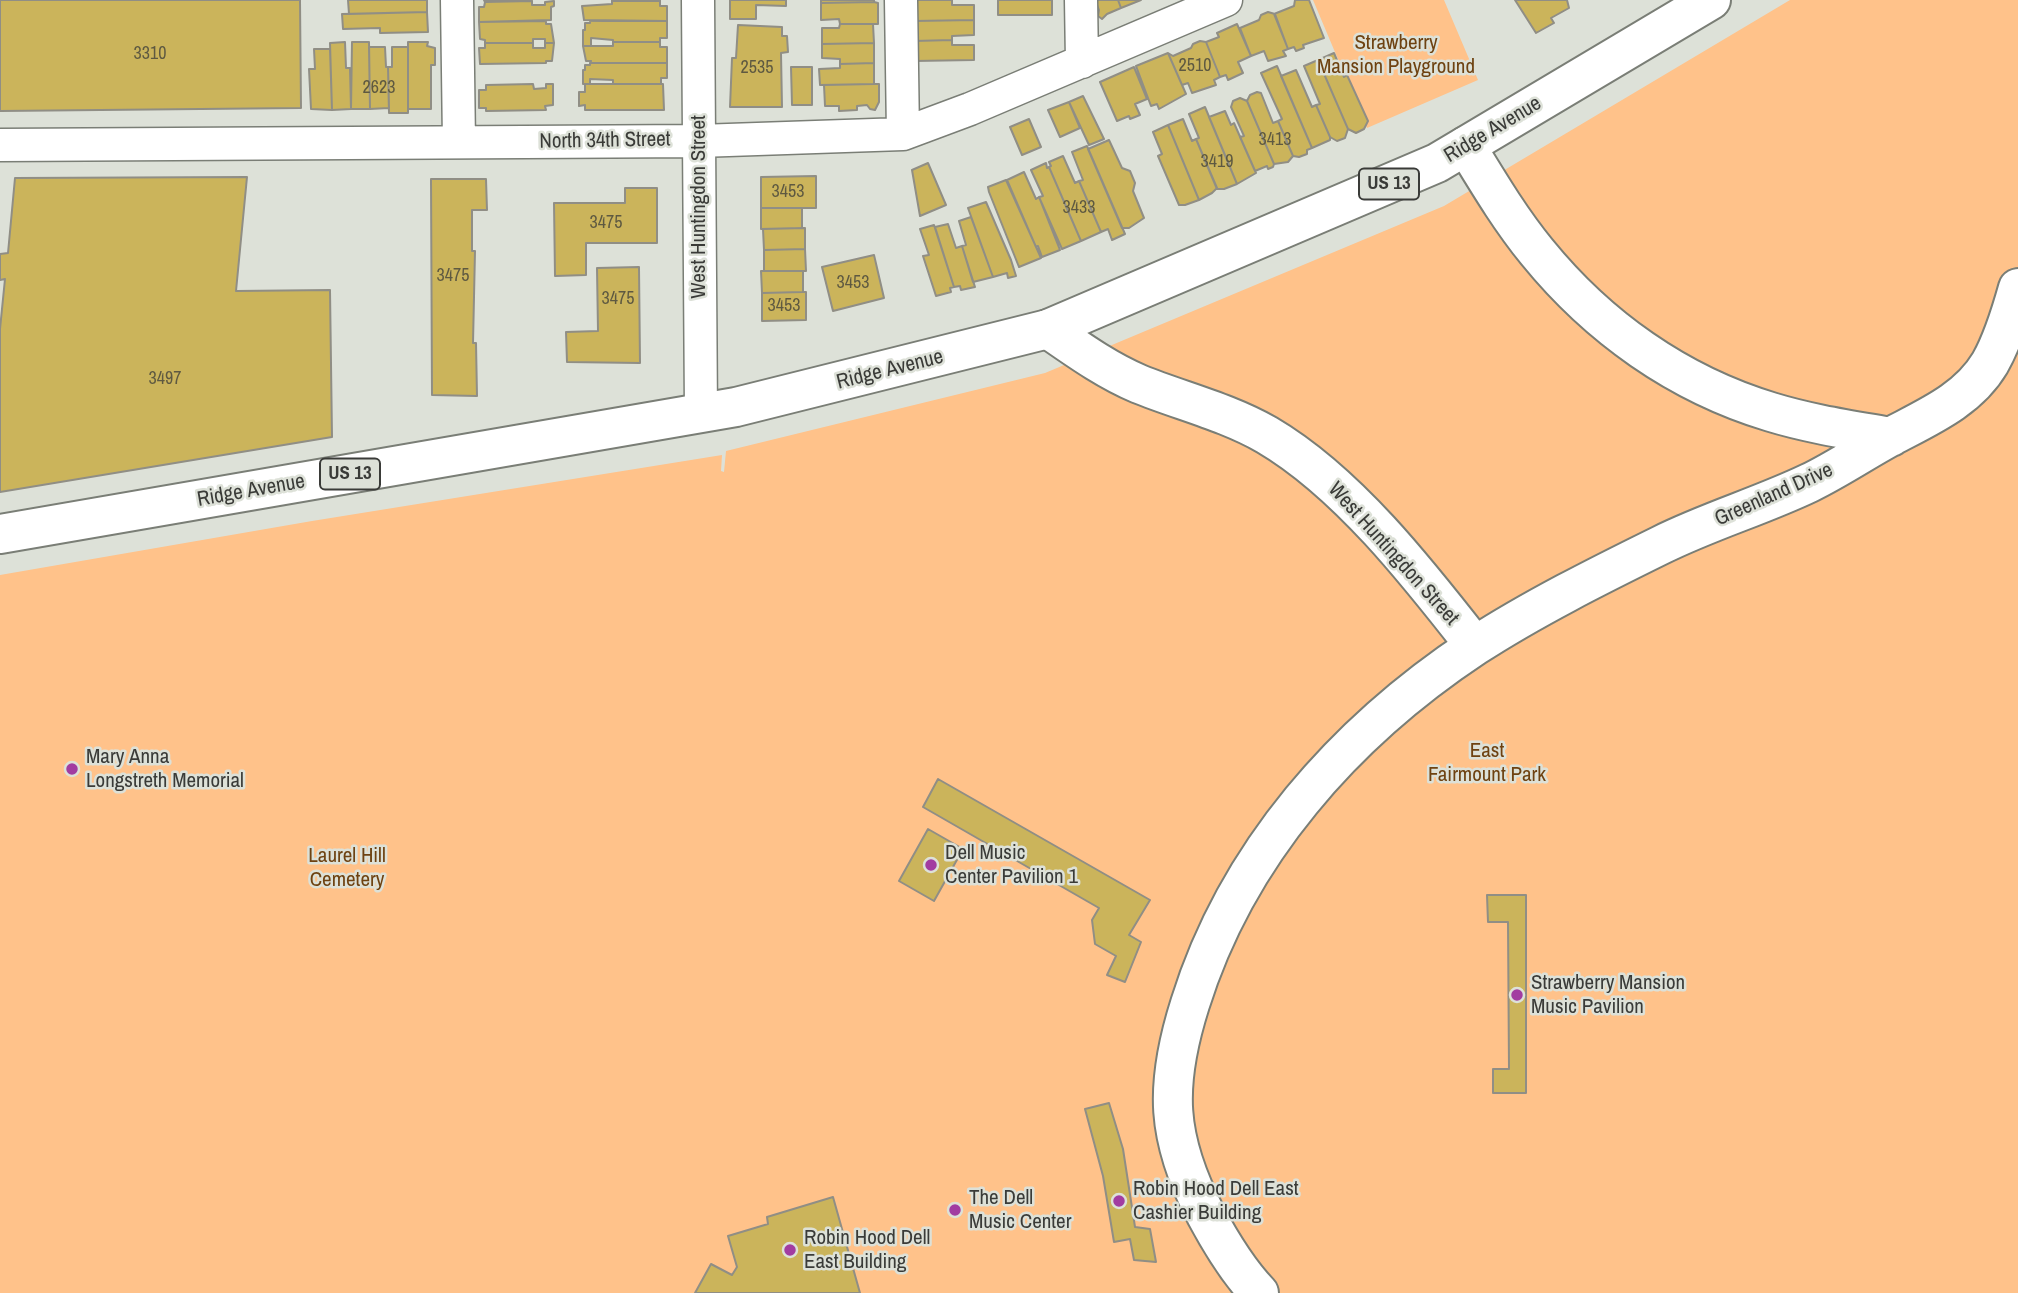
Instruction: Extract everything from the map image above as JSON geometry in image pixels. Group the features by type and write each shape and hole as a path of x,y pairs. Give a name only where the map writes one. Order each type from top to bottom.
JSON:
{"main road":[{"name":"Ridge Avenue","path":"0,534 701,413 819,388 1048,329 1423,170 1711,0"},
{"path":"1466,146 1516,224 1550,267 1609,326 1639,348 1670,368 1736,400 1812,423 1891,436"},
{"name":"Greenland Drive","path":"1259,1293 1218,1237 1186,1175 1178,1152 1172,1098 1176,1060 1196,985 1210,948 1247,877 1276,832 1324,772 1386,715 1475,646 1664,544 1814,481 1925,419 2004,368 2011,312 2018,288"},
{"name":"West Huntingdon Street","path":"1048,329 1085,355 1126,378 1250,426 1293,452 1377,530 1431,589 1475,646"}],"street":[{"path":"457,0 459,142"},
{"name":"West Huntingdon Street","path":"698,0 701,413"},
{"path":"901,0 903,134"},
{"path":"1081,0 1082,62"},
{"name":"North 34th Street","path":"0,145 699,141 903,134 970,109 1226,0"}],"green space":[{"name":"Strawberry Mansion Playground","path":"1313,0 1444,0 1478,80 1367,128"},
{"name":"East Fairmount Park","path":"1790,0 2018,0 2018,1293 0,1293 0,575 312,521 722,455 721,471 724,472 726,451 1045,373 1444,206"}],"building":[{"path":"0,0 300,0 301,108 0,111"},
{"path":"348,0 427,0 427,12 349,14"},
{"path":"484,0 532,0 485,2"},
{"path":"660,0 660,1 612,1"},
{"path":"730,0 786,0 786,6 756,5 756,19 730,19"},
{"path":"821,0 874,0 874,2 821,3"},
{"path":"913,0 952,0 952,5 974,5 974,20 914,21"},
{"path":"998,0 1052,0 1052,15 998,15"},
{"path":"1095,0 1118,0 1121,8 1102,19 1098,16"},
{"path":"1118,0 1141,0 1121,8"},
{"path":"1295,0 1309,0 1324,38 1303,45 1304,48 1296,51 1294,47 1288,49 1274,14 1294,6"},
{"path":"1515,0 1567,0 1569,8 1551,18 1554,23 1536,33"},
{"path":"532,1 532,5 545,5 545,2 554,1 551,20 479,22 479,7 484,7 485,2"},
{"path":"612,1 660,1 660,6 667,6 667,21 584,20 582,6 612,4"},
{"path":"821,3 878,3 878,24 840,24 839,19 821,20"},
{"path":"427,12 428,32 380,33 380,28 343,29 342,14"},
{"path":"1268,12 1275,14 1288,49 1283,51 1286,56 1268,61 1264,51 1251,56 1240,28 1259,20 1261,15"},
{"path":"974,20 974,35 952,36 952,40 914,41 914,21"},
{"path":"546,21 546,24 551,24 554,43 545,43 545,39 533,39 533,43 485,43 485,40 480,39 479,22"},
{"path":"667,21 667,38 660,38 660,42 613,42 591,38 591,46 583,46 583,30 585,23"},
{"path":"840,24 873,24 874,43 822,44 822,28 839,28"},
{"path":"1237,24 1251,56 1238,62 1243,73 1228,80 1226,75 1220,77 1206,42 1219,37 1217,33"},
{"path":"738,25 782,27 782,36 787,36 788,52 781,53 782,107 730,107 732,58 736,58"},
{"path":"952,40 952,45 974,45 974,60 914,61 914,41"},
{"path":"1200,41 1206,42 1220,77 1214,80 1216,85 1192,93 1188,83 1182,85 1168,53 1173,56"},
{"path":"345,42 346,68 350,68 351,109 332,110 330,43"},
{"path":"352,42 369,42 370,109 351,109"},
{"path":"408,42 428,42 427,46 435,48 435,65 431,65 431,109 408,109"},
{"path":"613,42 660,42 660,47 667,47 667,63 586,61 583,46 613,46"},
{"path":"485,43 533,43 533,48 545,48 545,43 554,43 552,61 480,64 479,48 485,48"},
{"path":"874,43 874,63 840,64 840,59 822,58 822,44"},
{"path":"369,47 385,47 389,108 370,109"},
{"path":"392,47 408,47 408,113 389,113 388,67 392,67"},
{"path":"314,49 330,49 332,110 311,109 309,69 315,69"},
{"path":"1168,53 1186,94 1159,109 1157,104 1151,106 1136,66"},
{"path":"1334,53 1368,121 1364,129 1356,133 1348,129 1318,60"},
{"path":"1318,60 1348,129 1345,138 1337,141 1330,137 1316,105 1320,104 1304,66"},
{"path":"667,63 667,78 661,78 661,84 613,84 613,80 590,79 590,84 583,84 583,70 585,65"},
{"path":"874,63 874,84 820,85 819,69 840,68 840,64"},
{"path":"1277,66 1312,148 1299,157 1293,156 1278,121 1282,119 1261,73"},
{"path":"791,67 812,67 812,105 792,105"},
{"path":"1134,67 1147,99 1135,104 1140,115 1117,121 1100,82"},
{"path":"1296,70 1312,107 1316,105 1330,137 1330,140 1312,148 1281,76"},
{"path":"533,84 534,89 553,84 553,105 545,106 546,110 486,111 486,108 479,108 479,90 486,90 486,85"},
{"path":"585,84 663,84 664,110 585,110 585,105 579,106 579,92 585,92"},
{"path":"879,84 879,102 875,110 867,105 857,106 857,110 839,111 839,106 825,106 824,85"},
{"path":"1261,93 1273,123 1278,121 1293,156 1288,162 1274,164 1247,101 1250,95"},
{"path":"1083,96 1104,139 1089,145 1069,102"},
{"path":"1240,98 1247,101 1273,167 1268,169 1267,166 1255,171 1240,137 1244,136 1231,107 1233,101"},
{"path":"1069,102 1080,128 1060,137 1048,110"},
{"path":"1205,107 1237,184 1224,189 1217,189 1196,139 1199,138 1189,114"},
{"path":"1225,111 1231,125 1234,123 1256,173 1237,184 1209,117"},
{"path":"1029,119 1041,147 1022,155 1010,127"},
{"path":"1183,119 1192,141 1196,139 1217,188 1199,200 1168,125"},
{"path":"1168,125 1199,200 1185,205 1179,205 1158,156 1162,154 1153,132"},
{"path":"1109,140 1122,168 1130,171 1135,183 1133,191 1144,218 1129,228 1122,228 1088,149"},
{"path":"1087,146 1125,234 1112,240 1108,229 1101,232 1079,181 1083,180 1072,152"},
{"path":"1063,156 1075,183 1079,181 1101,232 1081,241 1049,167 1049,162"},
{"path":"928,163 946,205 920,216 912,170"},
{"path":"1046,163 1081,241 1062,249 1039,197 1043,196 1031,170"},
{"path":"1024,172 1036,199 1039,197 1060,250 1042,257 1007,180"},
{"path":"816,176 816,208 761,208 761,177"},
{"path":"247,177 236,291 330,290 332,437 0,492 0,329 5,279 0,280 0,254 8,253 15,178"},
{"path":"431,179 486,179 487,210 472,210 472,251 475,251 473,343 476,343 477,396 432,395"},
{"path":"1006,180 1041,258 1019,267 988,187"},
{"path":"625,188 657,188 657,243 586,243 586,275 555,276 554,203 625,203"},
{"path":"986,202 1016,276 1008,278 1007,273 993,277 968,208"},
{"path":"761,208 802,208 802,228 761,229"},
{"path":"971,217 993,277 973,282 962,246 966,245 959,221"},
{"path":"948,224 956,248 962,246 975,287 961,290 960,286 954,287 935,227"},
{"path":"934,225 954,287 950,288 951,292 936,296 923,256 929,255 920,229"},
{"path":"805,228 805,249 764,250 763,229"},
{"path":"805,249 806,271 764,271 764,250"},
{"path":"874,255 884,298 833,311 822,267"},
{"path":"639,267 640,363 567,362 566,332 598,331 597,268"},
{"path":"761,271 803,271 803,292 762,293"},
{"path":"806,292 806,320 762,321 762,293"},
{"path":"938,779 1150,900 1129,935 1141,942 1125,982 1107,975 1116,956 1095,944 1092,920 1099,908 923,807"},
{"name":"Dell Music Center Pavilion 1","path":"928,829 963,849 934,901 899,881"},
{"name":"Strawberry Mansion Music Pavilion","path":"1487,895 1526,895 1526,1093 1493,1093 1493,1069 1509,1069 1508,922 1488,922"},
{"name":"Robin Hood Dell East Cashier Building","path":"1109,1103 1123,1149 1135,1227 1150,1229 1156,1262 1134,1260 1130,1239 1114,1242 1103,1176 1085,1109"},
{"name":"Robin Hood Dell East Building","path":"833,1197 860,1293 695,1293 711,1264 732,1275 737,1267 728,1236 768,1224 767,1217"}],"place":[{"name":"Mary Anna Longstreth Memorial","path":"72,769"},
{"name":"Dell Music Center Pavilion 1","path":"931,865"},
{"name":"Strawberry Mansion Music Pavilion","path":"1517,995"},
{"name":"Robin Hood Dell East Cashier Building","path":"1119,1201"},
{"name":"The Dell Music Center","path":"955,1210"},
{"name":"Robin Hood Dell East Building","path":"790,1250"}],"park label":[{"name":"Laurel Hill Cemetery","path":"347,868"}]}
